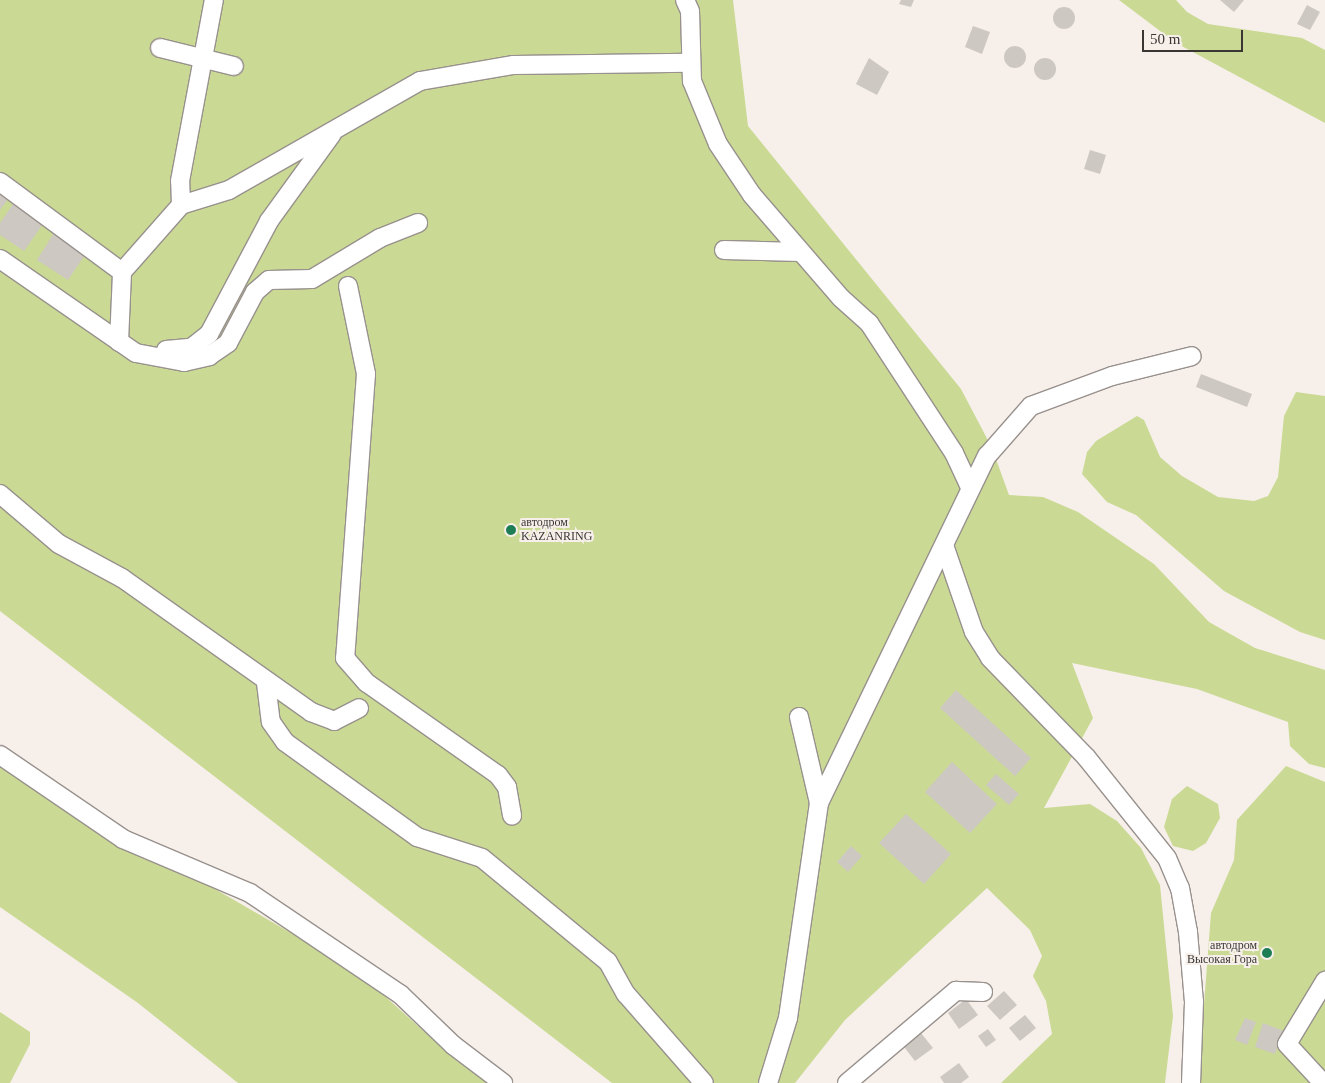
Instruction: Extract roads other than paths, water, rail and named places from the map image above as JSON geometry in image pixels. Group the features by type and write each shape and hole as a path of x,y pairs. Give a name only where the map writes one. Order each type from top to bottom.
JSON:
{"lane":[{"path":"181,205 180,181 214,0"},
{"path":"686,0 690,11 689,63 718,144 752,195 800,252 869,323 954,453 970,488"},
{"path":"160,48 234,66"},
{"path":"120,336 122,272 181,205 229,190 420,81 463,70 514,65 689,63"},
{"path":"120,336 158,349 174,351 191,348 209,334 269,221 336,128"},
{"path":"0,182 122,272"},
{"path":"0,259 158,360 184,362 209,356 236,333 262,283 276,278 312,279 380,238 418,223"},
{"path":"724,250 752,247 800,252"},
{"path":"348,286 366,374 345,658 366,683 498,775 507,787 512,816"},
{"path":"768,1083 788,1018 819,803 918,592 945,548 970,488 987,456 1030,406 1112,376 1192,356"},
{"path":"0,494 59,544 122,578 266,683 325,720 342,719 359,708"},
{"path":"945,548 974,632 990,658 1086,756 1167,858 1180,888 1188,932 1194,1002 1191,1083"},
{"path":"266,683 271,722 285,742 417,837 482,858 497,870 608,962 626,994 704,1083"},
{"path":"800,718 819,803"},
{"path":"0,755 123,839 250,893 400,994 453,1045 503,1083"},
{"path":"1323,1083 1287,1044 1325,981"},
{"path":"847,1083 956,991 983,992"}],"place":[{"name":"автодром KAZANRING","path":"511,530"},
{"name":"автодром Высокая Гора","path":"1267,953"}]}
